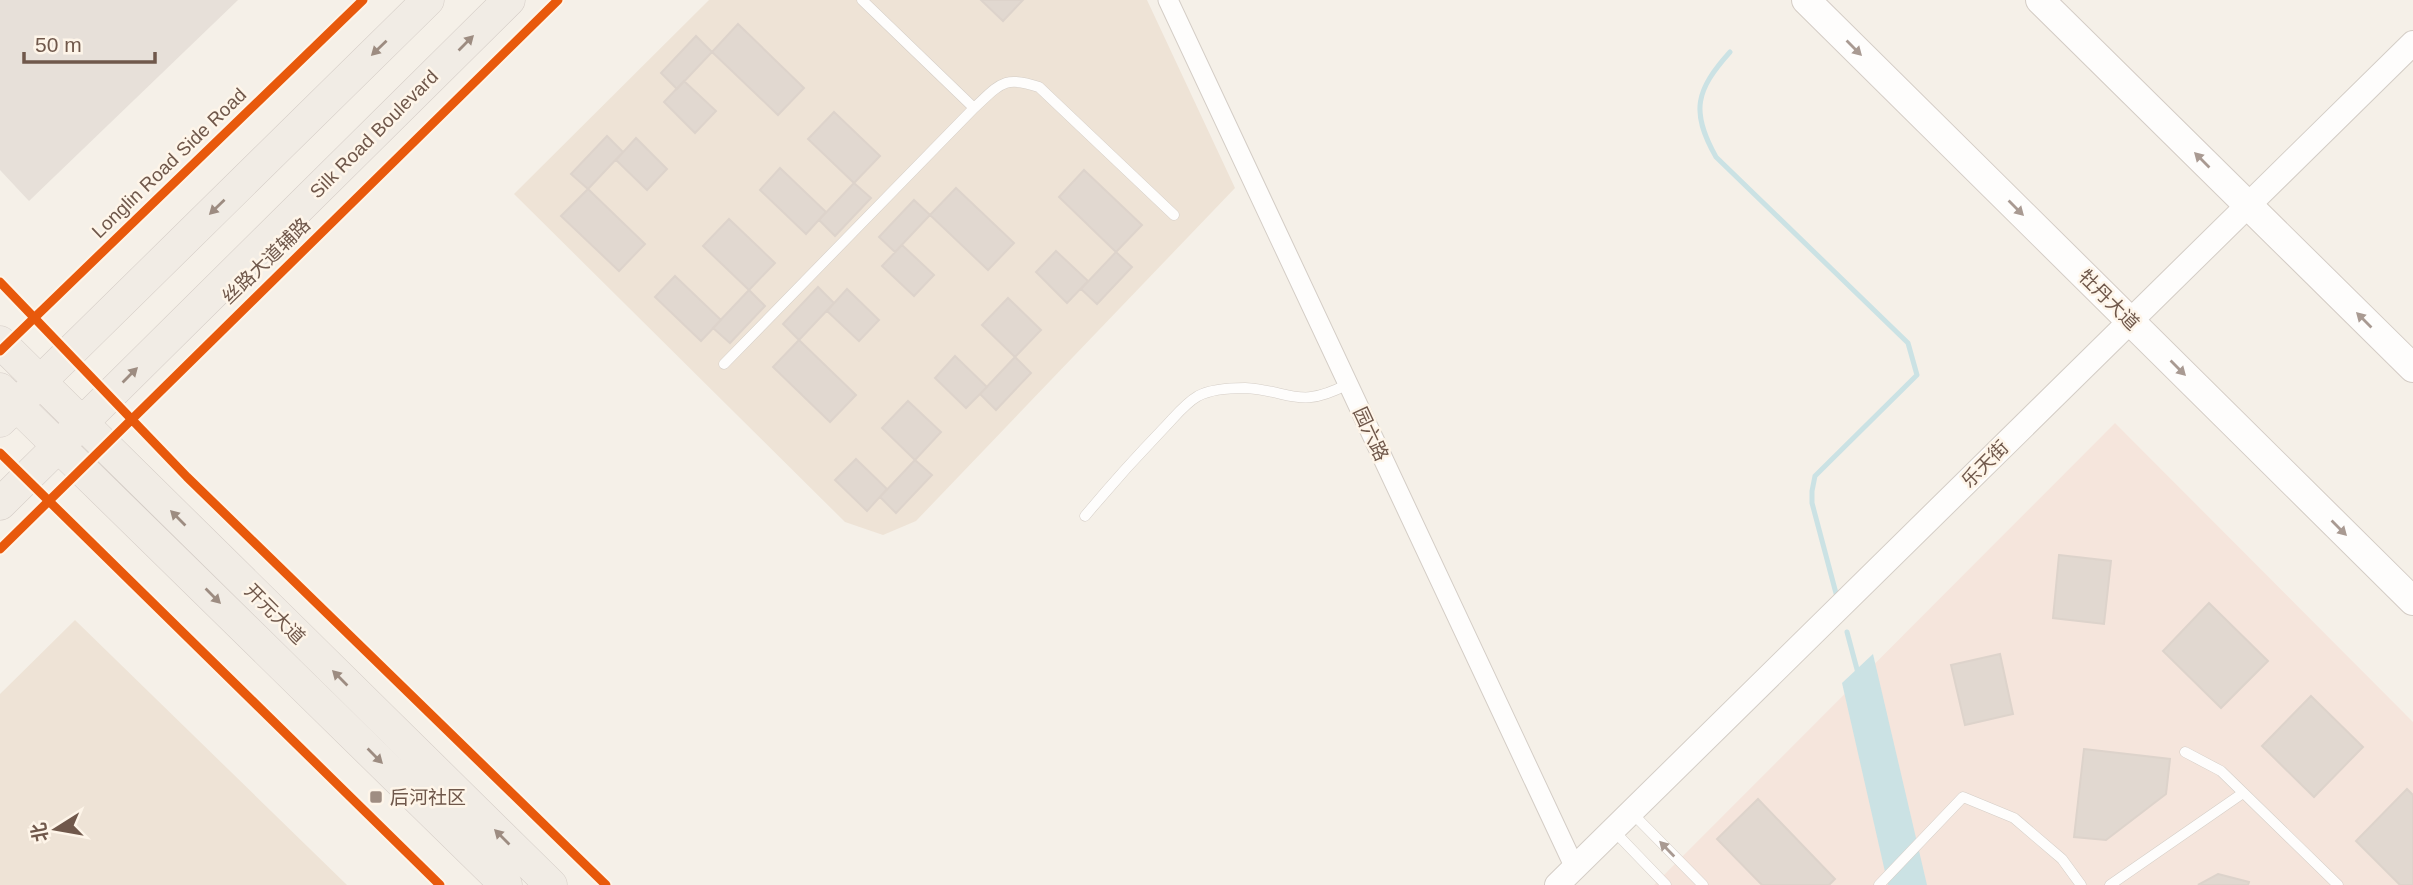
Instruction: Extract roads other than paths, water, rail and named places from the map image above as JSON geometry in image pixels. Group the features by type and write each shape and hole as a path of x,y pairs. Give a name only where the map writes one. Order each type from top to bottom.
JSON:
{"main road":[{"path":"6,405 39,382 428,0"},
{"name":"Silk Road Boulevard","path":"0,504 509,0"},
{"name":"牡丹大道","path":"1805,0 2413,601"},
{"path":"2040,0 2413,368"},
{"name":"开元大道","path":"0,342 551,885"},
{"name":"开元大道","path":"6,405 59,445 506,885"}],"street":[{"name":"园六路","path":"1168,0 1348,384 1569,879"},
{"name":"乐天街","path":"2254,211 2413,43"},
{"name":"乐天街","path":"1569,879 1636,817 2254,211 2413,65"}],"lane":[{"path":"862,0 974,108"},
{"path":"724,364 998,86 1018,80 1039,87 1174,215"},
{"path":"1085,516 1144,449 1199,395 1226,388 1245,388 1289,397 1312,398 1326,395 1348,384"},
{"path":"2185,752 2221,771 2338,885"},
{"path":"2110,885 2244,793"},
{"path":"1879,885 1964,797 2014,818 2062,859 2081,885"},
{"path":"1636,817 1703,885"},
{"path":"1617,835 1666,885"}],"water":[{"path":"1873,654 1927,885 1888,885 1842,683"}],"waterway":[{"path":"1730,52 1710,78 1700,102 1702,127 1716,157 1908,343 1917,375 1815,476 1812,503 1837,597"},
{"path":"1847,632 1858,673"}],"place":[{"name":"后河社区","path":"376,797"}]}
